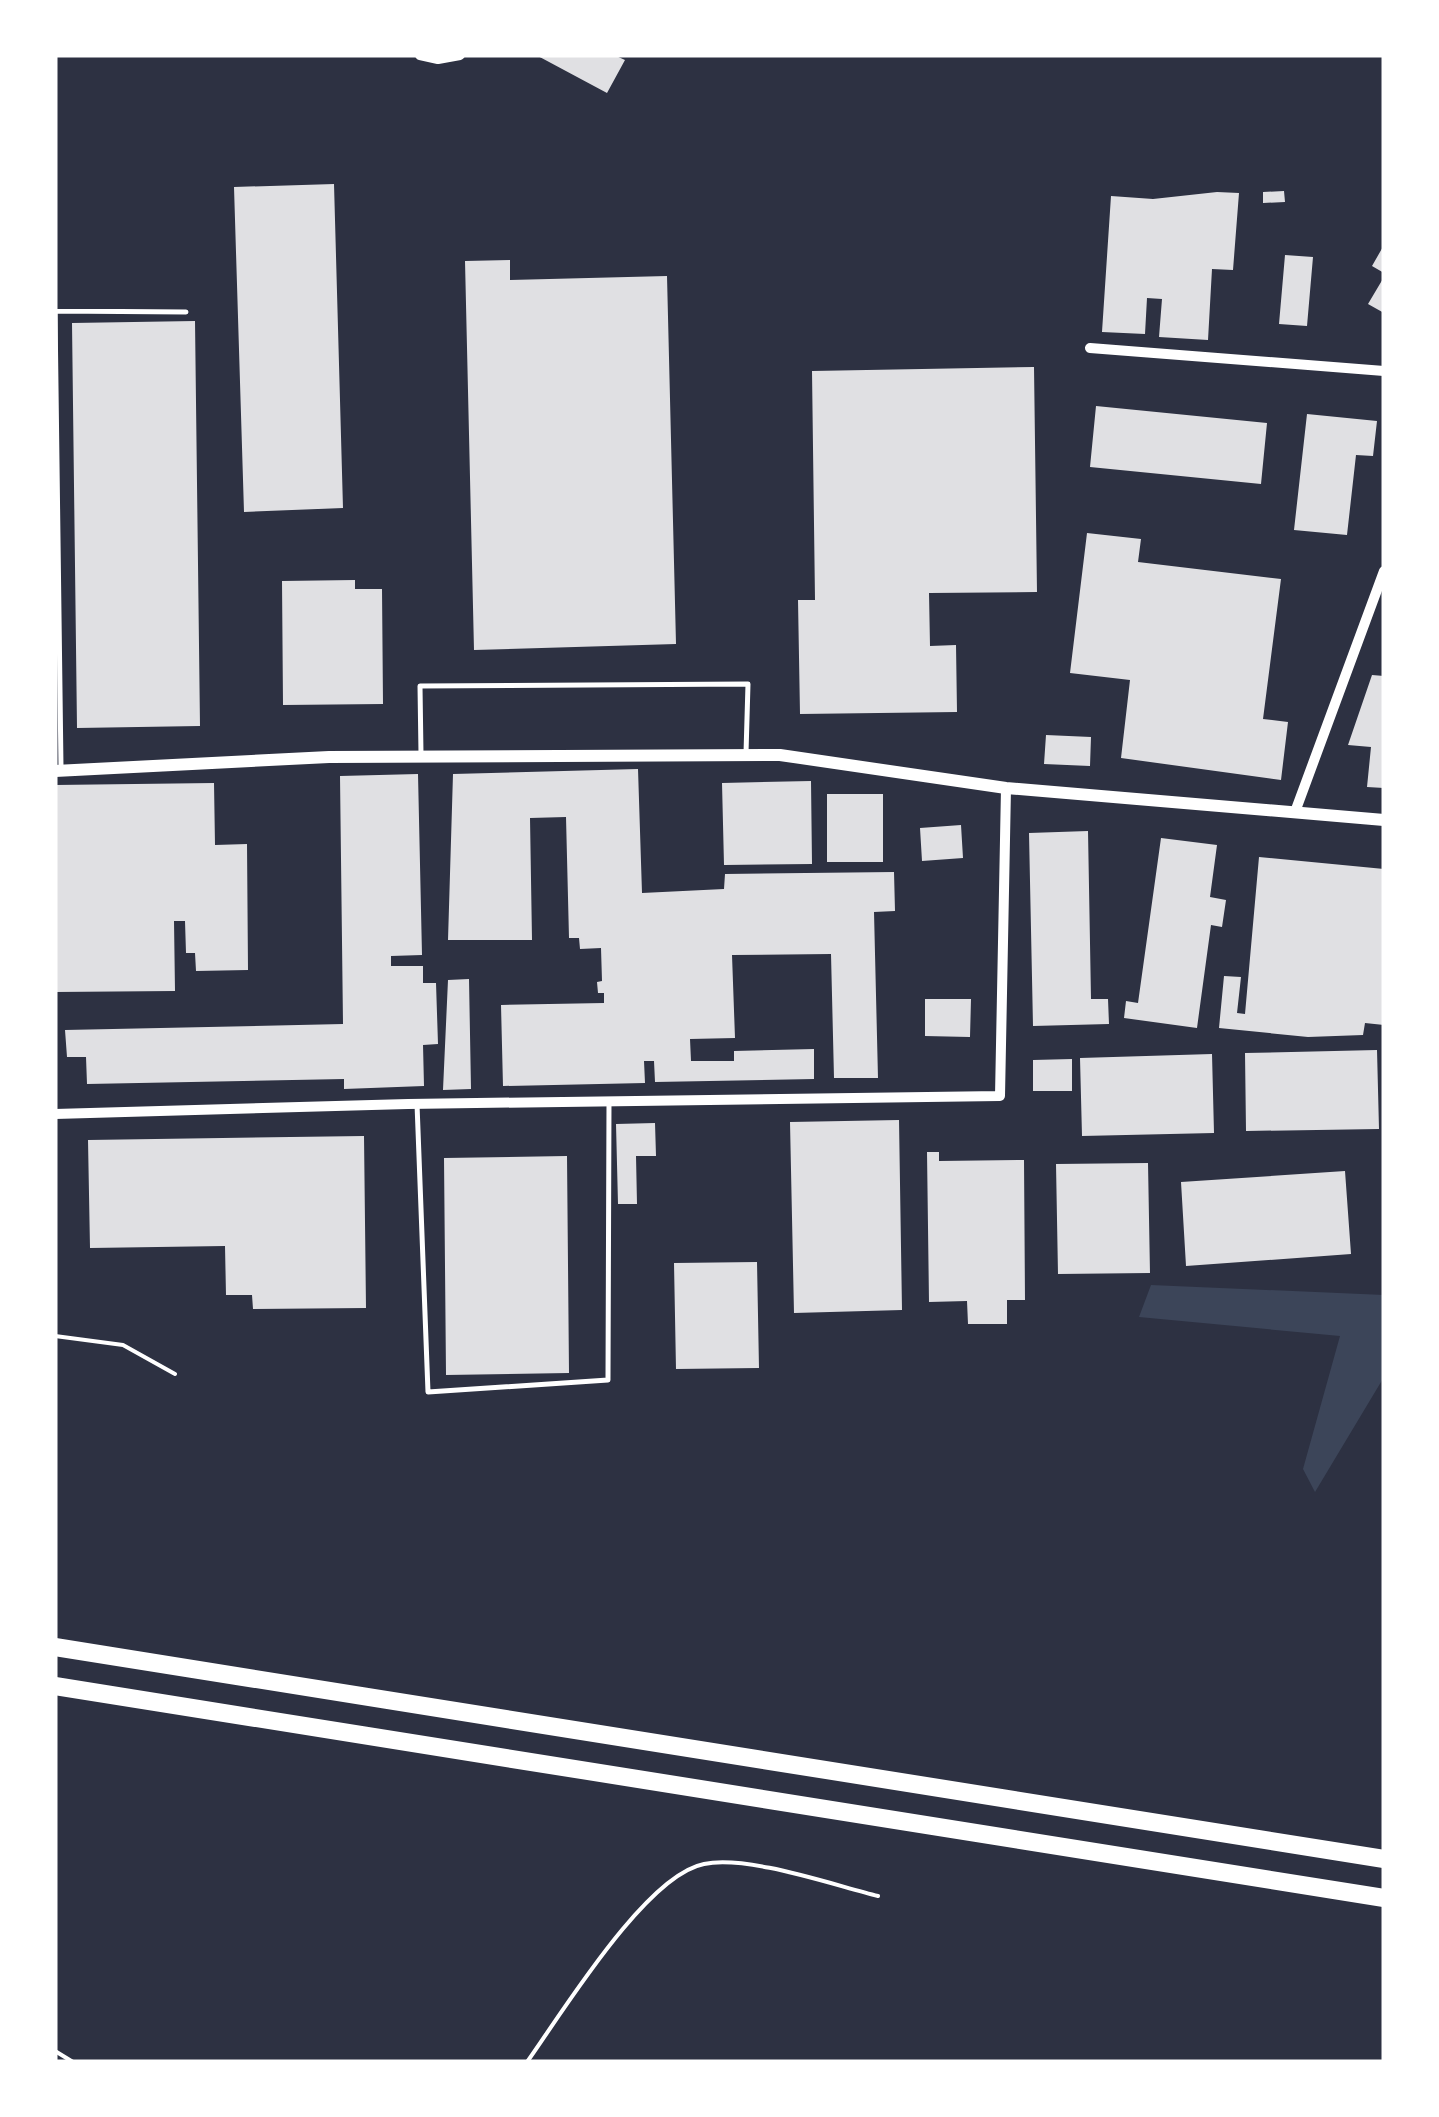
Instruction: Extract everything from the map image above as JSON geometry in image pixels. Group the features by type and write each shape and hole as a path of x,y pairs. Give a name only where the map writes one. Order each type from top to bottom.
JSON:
{"highway":[{"path":"55,1647 1384,1859"},
{"path":"55,1686 1384,1898"}],"street":[{"path":"420,55 438,59 460,55"},
{"path":"1090,348 1384,371"},
{"path":"1295,812 1384,571"},
{"path":"58,770 329,757 780,755 1006,788 1384,820"},
{"path":"55,1114 413,1104 1000,1096 1006,788"}],"lane":[{"path":"58,770 55,311 186,312"},
{"path":"420,757 420,686 748,684 746,756"},
{"path":"413,1104 428,1392 608,1380 610,1102"}],"path":[{"path":"55,1336 123,1345 174,1374"},
{"path":"527,2062 636,1912 678,1874 703,1864 719,1863 768,1869 878,1896"},
{"path":"55,2051 74,2062"}],"shaded area":[{"path":"1151,1285 1384,1295 1384,1377 1315,1492 1303,1469 1340,1336 1139,1317"}],"building":[{"path":"536,55 614,55 625,60 607,93"},
{"path":"334,184 343,508 244,512 234,187"},
{"path":"1284,191 1285,202 1263,203 1263,192"},
{"path":"1239,193 1233,270 1212,269 1208,340 1159,337 1162,299 1147,298 1145,334 1102,332 1111,196 1153,199"},
{"path":"1384,245 1384,273 1372,266"},
{"path":"1285,255 1313,257 1307,326 1279,324"},
{"path":"510,260 510,280 667,276 676,644 474,650 465,261"},
{"path":"1384,277 1384,313 1368,304"},
{"path":"195,321 200,726 77,728 72,323"},
{"path":"1034,367 1037,592 929,593 930,646 956,645 957,712 800,714 798,600 815,600 812,371"},
{"path":"1096,406 1267,423 1261,484 1090,467"},
{"path":"1307,414 1377,421 1373,456 1356,455 1347,535 1294,530"},
{"path":"1087,533 1141,539 1138,562 1281,579 1263,719 1288,722 1281,780 1121,758 1130,680 1070,673"},
{"path":"355,580 355,589 382,589 383,704 283,705 282,581"},
{"path":"1372,675 1384,676 1384,788 1367,787 1371,747 1348,745"},
{"path":"1046,735 1091,737 1090,766 1044,764"},
{"path":"638,769 642,893 724,889 725,874 894,872 895,911 874,912 878,1078 834,1078 831,954 732,955 735,1038 690,1039 691,1061 734,1061 734,1051 814,1049 814,1079 655,1082 654,1061 644,1061 645,1083 503,1086 501,1005 604,1003 604,993 598,993 597,982 602,981 601,948 580,949 579,938 569,938 566,817 530,818 532,940 448,940 453,774"},
{"path":"418,774 422,955 391,956 391,966 423,966 423,983 436,983 438,1044 423,1045 424,1086 344,1089 344,1079 87,1084 86,1057 67,1057 65,1030 343,1024 340,776"},
{"path":"811,781 812,864 724,865 722,783"},
{"path":"214,783 215,845 247,844 248,970 196,971 195,953 186,953 185,921 174,921 175,991 55,992 55,785"},
{"path":"827,794 883,794 883,862 827,862"},
{"path":"961,825 963,858 922,861 920,828"},
{"path":"1088,831 1091,999 1108,999 1109,1024 1033,1026 1029,833"},
{"path":"1161,838 1217,845 1210,897 1226,900 1222,927 1211,925 1197,1028 1124,1018 1126,1001 1138,1003"},
{"path":"1259,857 1384,869 1384,1025 1365,1023 1363,1035 1308,1037 1219,1028 1224,976 1241,977 1237,1013 1245,1014"},
{"path":"469,979 471,1089 443,1090 448,980"},
{"path":"925,999 971,999 970,1037 925,1036"},
{"path":"1377,1050 1379,1129 1246,1131 1245,1053"},
{"path":"1212,1054 1214,1133 1082,1136 1080,1058"},
{"path":"1072,1059 1072,1091 1033,1091 1033,1060"},
{"path":"899,1120 902,1310 794,1313 790,1122"},
{"path":"655,1123 656,1156 636,1156 637,1204 618,1204 616,1124"},
{"path":"364,1136 366,1308 253,1309 252,1295 226,1295 225,1246 90,1248 88,1140"},
{"path":"927,1152 939,1152 939,1161 1024,1160 1025,1300 1007,1300 1007,1324 968,1324 967,1301 929,1302"},
{"path":"567,1156 569,1373 446,1375 444,1158"},
{"path":"1148,1163 1150,1273 1058,1274 1056,1164"},
{"path":"1345,1171 1351,1254 1186,1266 1181,1182"},
{"path":"757,1262 759,1368 676,1369 674,1263"}]}
